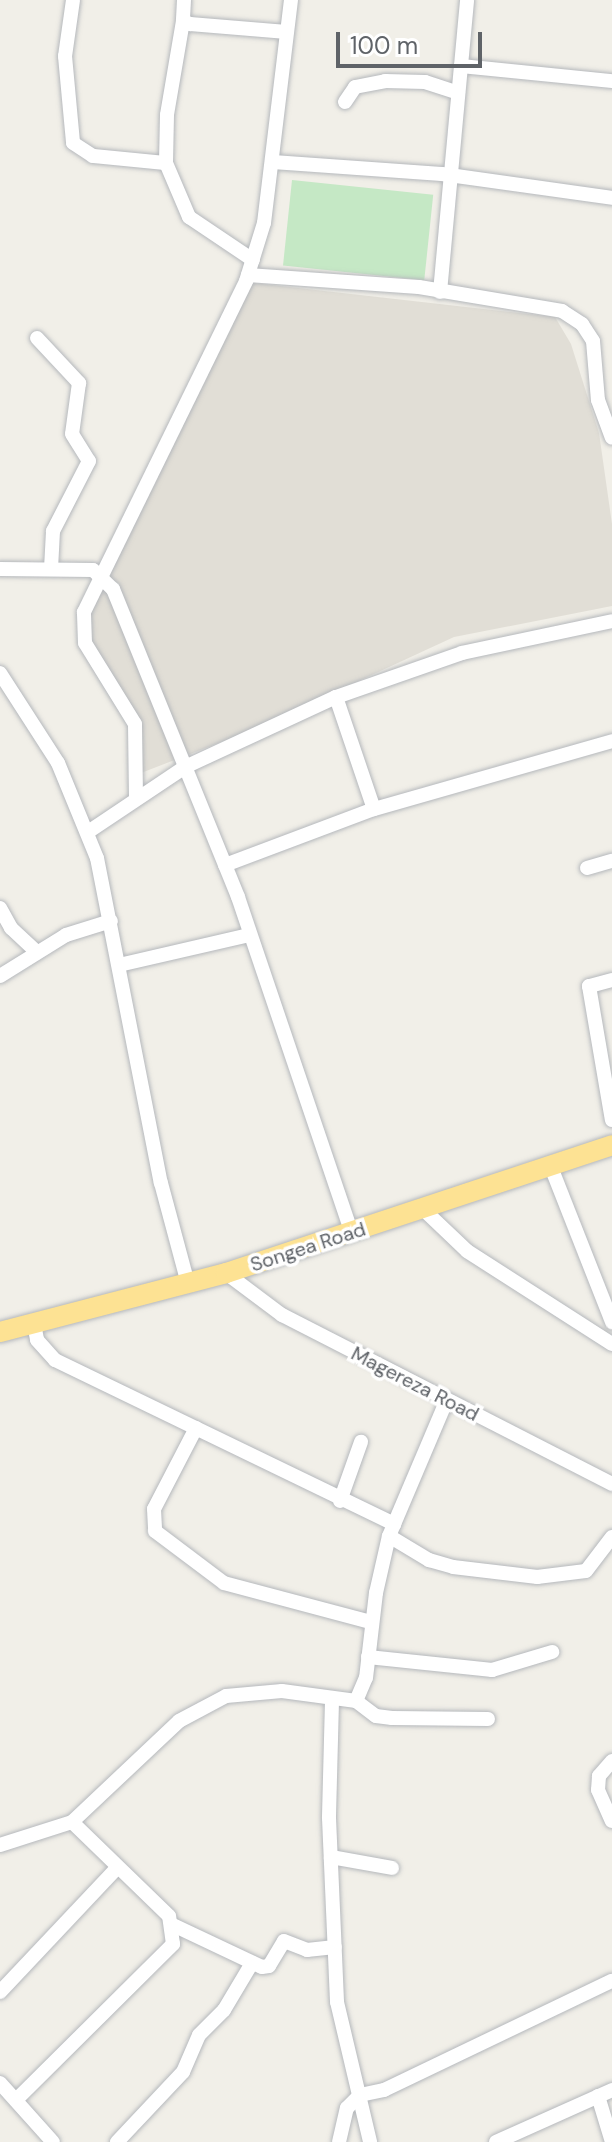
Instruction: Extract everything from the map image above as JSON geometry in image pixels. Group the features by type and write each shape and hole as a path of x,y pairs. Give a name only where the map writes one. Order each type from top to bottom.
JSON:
{"highway":[{"name":"Songea Road","path":"0,1332 226,1273 352,1234 612,1145"}],"street":[{"path":"73,0 65,56 73,143 93,156 166,163"},
{"path":"184,0 167,115 166,163 189,217 253,260"},
{"path":"136,797 135,724 84,639 87,600 248,275 273,162 291,0"},
{"path":"440,292 467,0"},
{"path":"183,21 287,32"},
{"path":"461,66 612,81"},
{"path":"345,102 355,87 382,81 425,82 458,93"},
{"path":"273,162 449,175 612,198"},
{"path":"248,275 440,292 554,309 582,324 595,348 598,400 610,420 612,438"},
{"path":"37,338 79,383 72,434 89,461 53,531 51,566"},
{"path":"0,569 51,566 101,573 116,595 225,865 352,1234"},
{"path":"88,832 185,767 336,697 462,653 612,621"},
{"path":"0,673 58,763 88,832 111,921 161,1183 188,1284"},
{"path":"336,697 374,809"},
{"path":"225,865 374,809 612,741"},
{"path":"587,868 612,861"},
{"path":"0,908 11,928 37,952"},
{"path":"0,976 66,935 111,921"},
{"path":"119,965 249,935"},
{"path":"612,980 589,986 612,1120"},
{"path":"551,1167 607,1287 612,1322"},
{"path":"424,1210 467,1251 612,1344"},
{"name":"Magereza Road","path":"226,1273 282,1315 446,1402 612,1484"},
{"path":"34,1324 37,1340 55,1360 340,1501 391,1530 429,1560 453,1567 537,1577 586,1571 612,1537"},
{"path":"356,1701 368,1657 371,1622 391,1530 446,1402"},
{"path":"196,1428 154,1509 155,1531 224,1583 371,1622"},
{"path":"340,1501 361,1442"},
{"path":"368,1657 492,1670 552,1652"},
{"path":"0,1845 72,1822 195,1710 246,1692 282,1691 332,1701 356,1701 376,1716 392,1718 488,1719"},
{"path":"332,1701 331,1857 337,2002 370,2142"},
{"path":"612,1761 599,1776 598,1790 612,1821"},
{"path":"72,1822 173,1925 252,1963 269,1966 284,1941 307,1950 335,1947"},
{"path":"331,1857 392,1868"},
{"path":"0,1992 117,1868"},
{"path":"17,2099 169,1950 173,1925"},
{"path":"117,2142 183,2072 199,2035 224,2010 252,1963"},
{"path":"339,2142 347,2108 360,2095 384,2090 612,1981"},
{"path":"0,2083 53,2142"},
{"path":"496,2142 605,2093 612,2142"}],"shaded area":[{"path":"246,282 555,317 571,344 599,433 612,524 612,606 454,637 257,728 141,773 122,705 85,626"}],"green space":[{"path":"292,180 433,195 424,280 283,266"}]}
